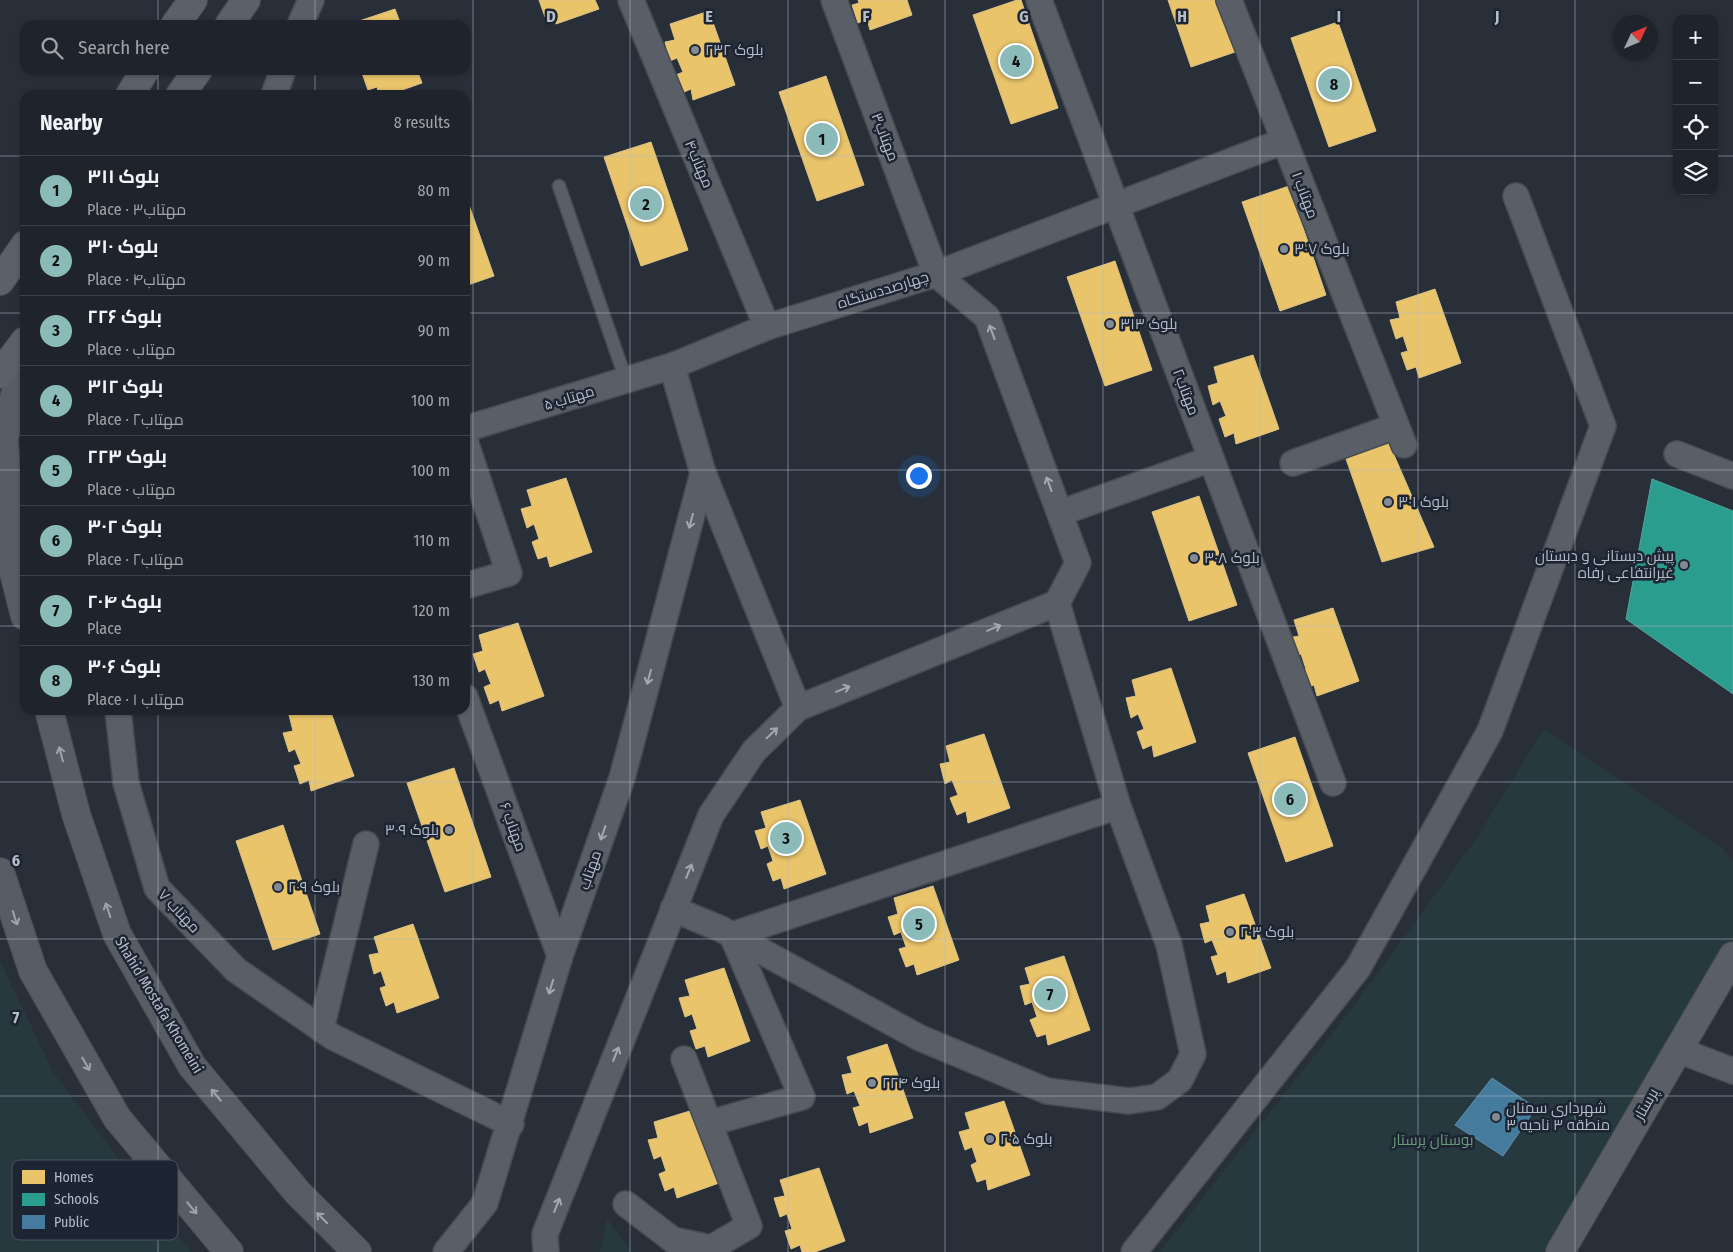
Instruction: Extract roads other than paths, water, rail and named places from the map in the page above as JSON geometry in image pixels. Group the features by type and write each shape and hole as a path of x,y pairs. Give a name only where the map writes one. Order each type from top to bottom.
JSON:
{"main road":[{"path":"168,20 174,0"},
{"path":"179,20 193,0"},
{"path":"232,20 246,0"},
{"path":"133,90 142,75"},
{"path":"184,90 194,75"},
{"path":"0,281 20,252"},
{"path":"0,374 20,348"},
{"path":"20,376 4,438 5,559 20,602"},
{"name":"Shahid Mostafa Khomeini","path":"51,715 76,814 117,934 192,1066 298,1194 357,1252"},
{"path":"0,872 33,971 117,1118 152,1160"},
{"path":"178,1191 229,1252"}],"street":[{"path":"302,20 311,0"},
{"name":"مهتاب۴","path":"631,0 767,327"},
{"name":"مهتاب۳","path":"834,0 936,274"},
{"name":"مهتاب۲","path":"1039,0 1333,783"},
{"name":"مهتاب ۱","path":"1229,0 1400,436 1293,463"},
{"path":"276,90 281,75"},
{"path":"936,274 1284,141"},
{"path":"1134,1252 1358,968 1490,730 1603,426 1516,196"},
{"name":"چهارصددستگاه","path":"672,366 767,327 936,274 987,317 1060,513 1078,563 1057,603"},
{"path":"672,366 703,473 798,708"},
{"name":"مهتاب ۵","path":"470,427 672,366"},
{"path":"1677,454 1733,476"},
{"path":"470,457 509,573 470,585"},
{"path":"1060,513 1211,459"},
{"name":"مهتاب","path":"446,1252 485,1203 511,1124 560,956 622,778 703,473"},
{"path":"546,1252 545,1234 673,909 711,815 754,751 798,708 1057,603 1118,806 1169,945 1193,1054 1180,1080 1157,1097 1129,1100 1047,1091 920,1038 732,935 673,909"},
{"name":"مهتاب ۶","path":"470,711 560,956"},
{"name":"مهتاب ۷","path":"119,715 126,784 157,888 236,970 332,1037 511,1124"},
{"path":"732,935 1118,806"},
{"path":"321,1029 366,844"},
{"path":"710,1123 802,1097 732,935"},
{"name":"پرستار","path":"1560,1252 1733,956"},
{"path":"1678,1050 1733,1071"},
{"path":"626,1204 673,1240 711,1248 749,1226 684,1058"}],"lane":[{"path":"559,186 626,380"}],"place":[{"name":"بلوک ۲۳۲","path":"695,50"},
{"name":"بلوک ۳۱۲","path":"1016,61"},
{"name":"بلوک ۳۰۶","path":"1334,84"},
{"name":"بلوک ۳۱۱","path":"822,139"},
{"name":"بلوک ۳۱۰","path":"646,204"},
{"name":"بلوک ۳۰۷","path":"1284,249"},
{"name":"بلوک ۳۱۳","path":"1110,324"},
{"name":"بلوک ۳۰۱","path":"1388,502"},
{"name":"بلوک ۳۰۸","path":"1194,558"},
{"name":"پیش دبستانی و دبستان غیرانتفاعی رفاه","path":"1684,565"},
{"name":"بلوک ۳۰۲","path":"1290,799"},
{"name":"بلوک ۳۰۹","path":"449,830"},
{"name":"بلوک ۲۲۶","path":"786,838"},
{"name":"بلوک ۲۰۹","path":"278,887"},
{"name":"بلوک ۲۲۳","path":"919,924"},
{"name":"بلوک ۲۰۳","path":"1230,932"},
{"name":"بلوک ۲۰۴","path":"1050,994"},
{"name":"بلوک ۲۲۴","path":"872,1083"},
{"name":"شهرداری سمنان منطقه ۳ ناحیه ۳","path":"1496,1117"},
{"name":"بلوک ۲۰۵","path":"990,1139"}],"park label":[{"name":"بوستان پرستار","path":"1433,1140"}]}
